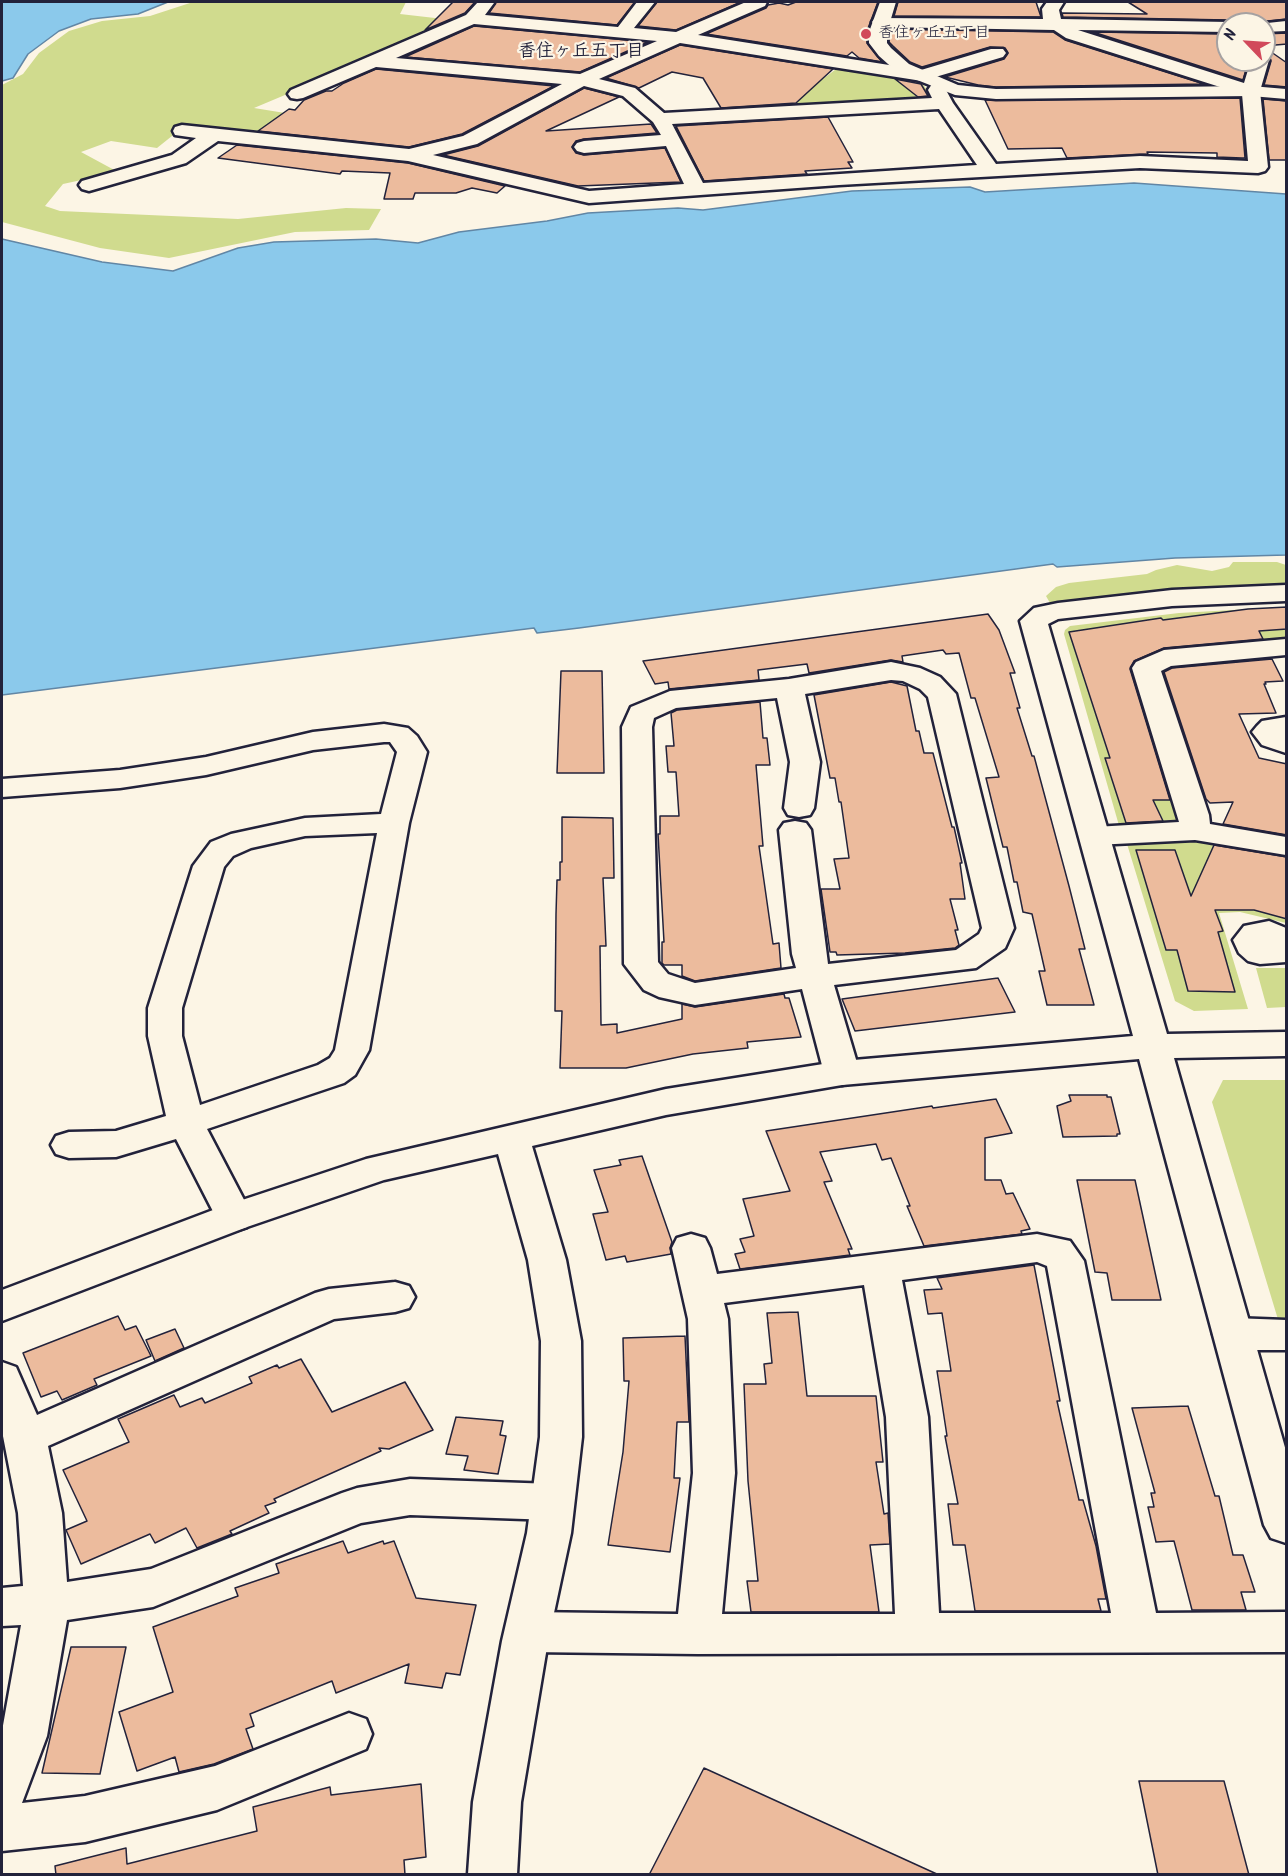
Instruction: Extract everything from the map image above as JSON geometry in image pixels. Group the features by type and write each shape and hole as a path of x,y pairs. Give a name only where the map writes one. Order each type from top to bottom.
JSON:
{"street":[{"path":"297,94 472,19 487,2"},
{"path":"623,32 640,7 647,2"},
{"path":"408,155 470,140 582,80 757,2"},
{"path":"888,2 881,22 878,43 903,68 922,76 942,94 991,171"},
{"path":"1056,2 1050,9 1052,21 1072,34 1251,91"},
{"path":"552,26 570,8"},
{"path":"472,19 675,37 922,76 997,52"},
{"path":"881,22 1216,27"},
{"path":"372,61 582,80 629,92 660,119 673,140 697,190"},
{"path":"1257,72 1251,91 1258,167"},
{"path":"660,119 942,94 1251,91 1287,94"},
{"path":"182,131 408,155 589,197 839,179 1140,162 1258,167 1279,165"},
{"path":"88,185 178,159 215,134"},
{"path":"584,147 673,140"},
{"path":"1287,593 1172,598 1058,611 1044,614 1034,621 1287,1525"},
{"path":"1195,831 1194,815 1146,668 1164,658 1246,649 1285,650"},
{"path":"891,671 910,674 930,683 942,694 998,928 993,940 964,960 815,976 695,994 671,989 656,982 641,964 637,727 641,713 670,700 789,688 891,671"},
{"path":"789,688 805,762 797,819 809,954 842,1073"},
{"path":"1287,726 1272,727 1268,732 1272,739 1287,744"},
{"path":"2,788 120,779 206,766 313,741 384,733 398,734 408,742 412,752 394,823 352,1050 343,1066 331,1074 116,1144 69,1145"},
{"path":"234,1216 186,1123 165,1036 165,1008 209,866 222,849 242,841 305,827 394,823"},
{"path":"1095,836 1195,831 1287,846"},
{"path":"2,1306 234,1216 379,1168 666,1102 842,1073 1153,1046 1287,1044"},
{"path":"492,1875 497,1802 528,1632 549,1533 561,1437 561,1341 547,1260 512,1138"},
{"path":"691,1248 708,1319 714,1473 698,1634"},
{"path":"701,1292 1037,1248 1056,1251 1065,1261 1137,1632"},
{"path":"880,1267 907,1417 918,1633"},
{"path":"25,1438 329,1304 395,1297"},
{"path":"1233,1334 1287,1335"},
{"path":"2,1378 25,1438 40,1513 47,1604 24,1736 2,1795"},
{"path":"2,1607 47,1604 153,1588 357,1506 410,1497 553,1502"},
{"path":"528,1632 698,1634 1287,1632"},
{"path":"2,1828 85,1820 217,1788 349,1734"}],"green space":[{"path":"193,2 406,2 400,14 461,21 254,108 347,123 335,145 182,128 157,148 111,141 81,152 118,172 63,184 45,206 60,211 238,219 346,208 381,209 369,230 295,232 169,258 100,248 2,222 2,85 23,74 39,53 69,31 102,21 150,16"},
{"path":"839,67 920,80 935,101 804,106 793,101"},
{"path":"1233,562 1277,562 1286,565 1286,586 1166,591 1057,604 1050,603 1046,596 1056,587 1069,583 1147,574 1177,565 1212,571 1229,567"},
{"path":"1286,607 1286,640 1150,652 1136,658 1132,671 1180,810 1181,820 1167,826 1120,829 1064,634 1065,630 1070,626 1179,613"},
{"path":"1216,841 1286,854 1286,923 1240,912 1219,913 1248,1009 1194,1011 1175,1001 1127,844"},
{"path":"1256,968 1286,968 1286,1007 1267,1008"},
{"path":"1223,1080 1286,1080 1286,1326 1280,1326 1212,1102"}],"water":[{"path":"2,2 168,2 138,14 91,19 59,31 28,54 13,78 2,81"},
{"path":"1134,183 1286,194 1286,555 1175,558 1057,567 1053,564 579,628 537,633 534,628 2,695 2,239 102,262 173,271 238,248 274,242 376,239 418,243 459,232 547,221 588,213 678,208 703,210 852,191 970,187 985,192"}],"building":[{"path":"453,2 475,2 465,13 425,30"},
{"path":"496,2 635,2 617,25 489,13"},
{"path":"657,2 741,2 676,30 638,26"},
{"path":"796,2 878,2 867,31 867,43 882,62 859,58 852,52 847,56 706,34 766,8 768,5 779,3 788,5"},
{"path":"898,2 1036,2 1041,17 894,16"},
{"path":"1128,2 1287,2 1287,19 1276,20 1276,12 1216,12 1216,20 1063,17 1062,13 1147,14"},
{"path":"474,26 648,42 580,72 405,57"},
{"path":"890,29 1053,32 1065,40 1204,84 996,87 978,85 945,77 1004,59 1008,53 1005,48 990,47 922,67 910,62 889,42"},
{"path":"1093,32 1216,34 1216,71"},
{"path":"1276,33 1287,33 1287,44 1276,45"},
{"path":"680,45 833,69 796,103 721,108 703,78 672,72 639,88 606,78"},
{"path":"1276,55 1287,63 1287,87 1264,85 1268,72 1276,72"},
{"path":"376,69 554,86 462,134 409,147 258,131 289,109 295,110 304,100 326,91 332,91"},
{"path":"1218,72 1245,72 1243,80"},
{"path":"895,79 921,84 928,96 918,97"},
{"path":"584,88 619,97 546,131 651,124 657,133 584,139 576,141 572,147 576,153 584,155 665,148 681,182 578,186 443,155 478,146"},
{"path":"1240,98 1245,158 1217,157 1217,153 1147,152 1148,154 1067,158 1062,148 1008,149 985,100"},
{"path":"1263,99 1287,101 1287,160 1269,160"},
{"path":"828,117 853,162 848,162 852,168 805,171 807,174 704,181 676,126"},
{"path":"237,145 408,163 505,186 497,193 472,188 456,193 415,193 413,199 384,199 390,173 342,171 340,174 218,158"},
{"path":"1287,607 1287,629 1259,631 1263,639 1164,648 1134,661 1130,669 1170,800 1153,800 1163,821 1126,823 1105,758 1110,758 1069,632 1161,618 1163,620 1248,609"},
{"path":"988,614 999,630 1015,673 1010,673 1020,708 1017,708 1032,756 1034,756 1069,886 1085,949 1079,949 1094,1005 1047,1005 1039,971 1045,971 1032,914 1023,912 1017,882 1014,882 1007,847 1003,847 986,778 999,777 975,698 971,698 959,653 946,654 943,650 902,656 903,662 891,660 809,673 807,664 758,670 759,680 669,689 668,682 655,684 643,661"},
{"path":"1272,659 1283,681 1265,682 1264,684 1276,713 1239,714 1259,758 1287,764 1287,835 1223,824 1233,802 1210,803 1206,799 1164,672 1172,668"},
{"path":"561,671 602,671 604,773 557,773"},
{"path":"891,682 907,686 916,731 919,731 924,753 933,753 952,827 954,827 962,863 960,863 965,899 950,899 958,930 955,930 959,945 955,948 905,953 837,955 836,952 830,952 821,889 840,889 834,859 849,858 841,802 839,802 835,778 830,778 814,695"},
{"path":"760,702 763,738 767,738 770,765 756,765 763,846 759,846 773,944 779,943 781,968 695,981 682,976 682,965 662,963 662,942 664,942 658,834 660,834 660,816 679,816 676,772 668,772 666,746 674,746 671,713 677,710"},
{"path":"562,817 613,818 614,878 603,878 606,946 600,946 601,1025 617,1024 617,1033 682,1019 682,1004 695,1007 784,994 785,998 789,998 801,1037 747,1042 748,1048 693,1054 626,1068 560,1068 562,1011 555,1011 557,880 560,880 560,862 562,862"},
{"path":"1214,845 1287,857 1287,919 1254,910 1215,910 1223,931 1218,932 1235,992 1188,991 1177,950 1166,950 1136,850 1175,850 1191,896"},
{"path":"998,978 1015,1012 855,1031 842,999"},
{"path":"1069,1095 1107,1095 1111,1097 1120,1134 1117,1136 1063,1137 1057,1106 1071,1101"},
{"path":"996,1099 1012,1133 985,1138 985,1180 1001,1180 1006,1194 1013,1193 1030,1229 1021,1231 1022,1234 924,1246 907,1206 910,1206 891,1158 882,1160 876,1144 820,1152 832,1181 824,1182 852,1249 848,1249 850,1255 740,1269 735,1254 745,1252 740,1239 754,1236 743,1199 790,1191 766,1131 932,1106 933,1108"},
{"path":"642,1156 672,1242 671,1254 627,1262 625,1256 606,1260 593,1214 608,1212 594,1170 621,1165 619,1160"},
{"path":"1077,1180 1135,1180 1161,1300 1112,1300 1107,1273 1095,1272"},
{"path":"1034,1265 1060,1401 1057,1401 1079,1500 1083,1500 1096,1546 1106,1599 1098,1599 1101,1611 975,1611 965,1545 953,1545 948,1504 958,1504 945,1436 947,1436 937,1371 951,1371 942,1313 928,1314 924,1290 942,1289 937,1278"},
{"path":"798,1312 807,1396 876,1396 883,1462 876,1462 884,1514 888,1513 890,1544 870,1545 879,1612 751,1612 747,1581 758,1581 748,1481 744,1384 766,1384 764,1364 772,1363 767,1313"},
{"path":"118,1316 125,1330 136,1326 151,1356 94,1379 97,1385 62,1400 57,1391 41,1397 23,1353"},
{"path":"175,1329 184,1348 155,1361 146,1340"},
{"path":"685,1336 689,1422 677,1422 674,1478 680,1478 670,1552 608,1545 623,1452 629,1381 624,1381 623,1338"},
{"path":"301,1359 332,1412 405,1382 433,1430 389,1449 379,1448 381,1451 274,1499 276,1502 265,1506 269,1513 230,1531 232,1534 197,1548 186,1528 155,1543 150,1534 81,1564 66,1530 87,1521 63,1470 129,1442 118,1419 174,1395 180,1407 202,1398 205,1403 252,1383 249,1377 277,1365 279,1368"},
{"path":"1188,1406 1215,1496 1219,1496 1233,1555 1243,1555 1255,1592 1241,1592 1246,1610 1192,1610 1174,1541 1156,1542 1148,1507 1154,1507 1151,1493 1155,1493 1132,1408"},
{"path":"456,1417 503,1421 500,1435 506,1436 498,1474 464,1470 468,1456 446,1454"},
{"path":"343,1541 348,1553 383,1541 384,1544 394,1541 416,1598 476,1605 460,1675 446,1673 442,1688 405,1683 409,1664 336,1693 332,1681 250,1714 254,1726 246,1729 253,1749 214,1764 179,1772 175,1757 137,1771 119,1712 173,1692 153,1627 238,1596 235,1588 279,1573 276,1564"},
{"path":"71,1647 126,1647 100,1774 42,1773"},
{"path":"704,1768 939,1875 649,1875"},
{"path":"1139,1781 1224,1781 1249,1875 1158,1875"},
{"path":"421,1784 426,1857 404,1860 405,1875 56,1875 55,1866 126,1848 127,1864 257,1831 253,1807 330,1787 331,1795"}],"place":[{"name":"香住ヶ丘五丁目","path":"866,34"}],"district":[{"name":"香住ヶ丘五丁目","path":"581,53"}]}
